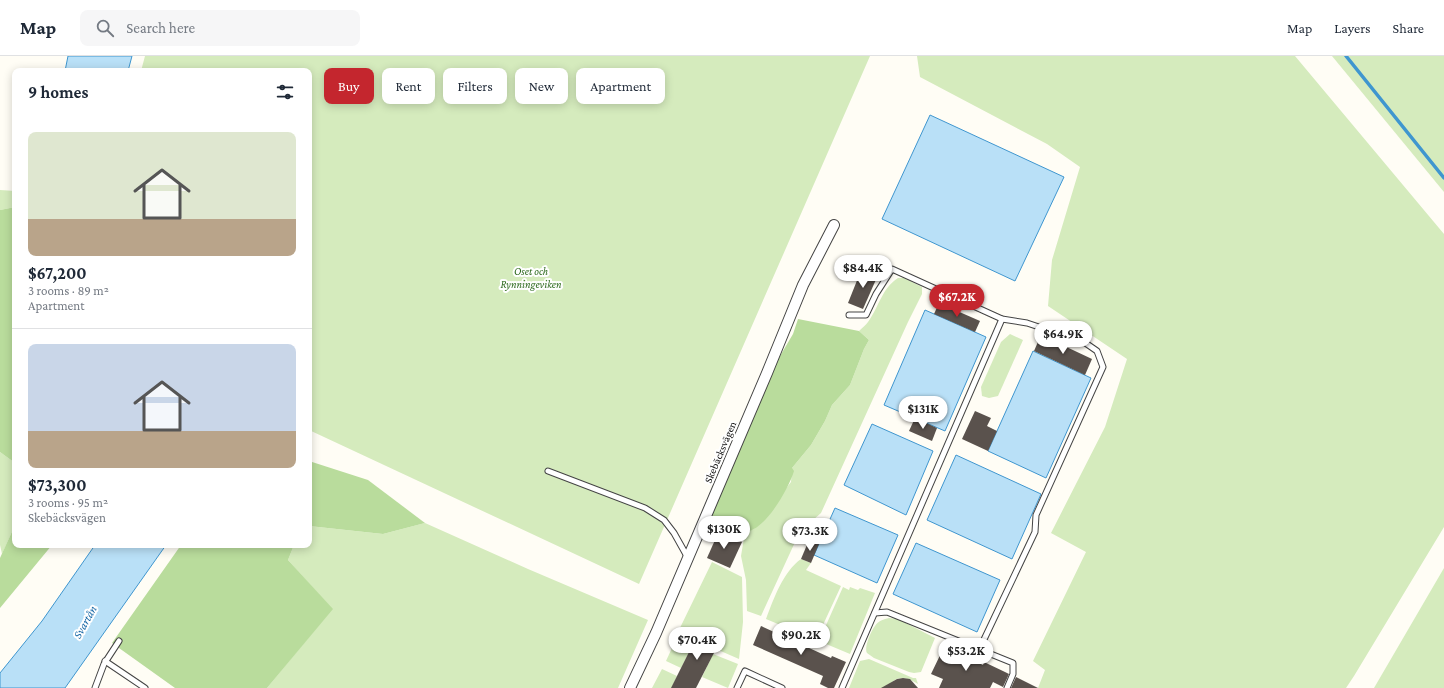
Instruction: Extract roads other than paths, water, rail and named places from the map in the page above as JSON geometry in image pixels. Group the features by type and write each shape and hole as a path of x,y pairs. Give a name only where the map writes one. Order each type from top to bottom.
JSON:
{"street":[{"name":"Skebäcksvägen","path":"630,688 656,633 804,285 834,225"}],"lane":[{"path":"849,315 866,315 876,294 892,269 1002,319 1027,323 1084,342 1097,351 1103,367 1036,516 1035,532 979,650"},
{"path":"842,688 1002,319"},
{"path":"548,471 645,508 664,520 674,533 688,558"},
{"path":"875,613 887,612 1012,663 1014,674 1007,688"},
{"path":"95,688 105,662 119,641"},
{"path":"105,662 145,688"},
{"path":"737,688 745,671 782,688"}],"water":[{"path":"68,56 132,56 129,68 66,68"},
{"path":"930,115 1064,177 1015,281 882,219"},
{"path":"925,310 986,337 945,431 884,405"},
{"path":"1033,351 1091,378 1046,478 988,451"},
{"path":"872,424 933,451 906,515 844,485"},
{"path":"956,455 1041,494 1012,559 927,520"},
{"path":"835,508 898,535 877,583 814,555"},
{"path":"916,543 1000,580 977,632 893,594"},
{"name":"Svartån","path":"93,548 164,548 65,688 0,688 0,673 42,621"}],"waterway":[{"path":"1346,56 1444,178"}],"park label":[{"name":"Oset och Rynningeviken","path":"531,277"}]}
